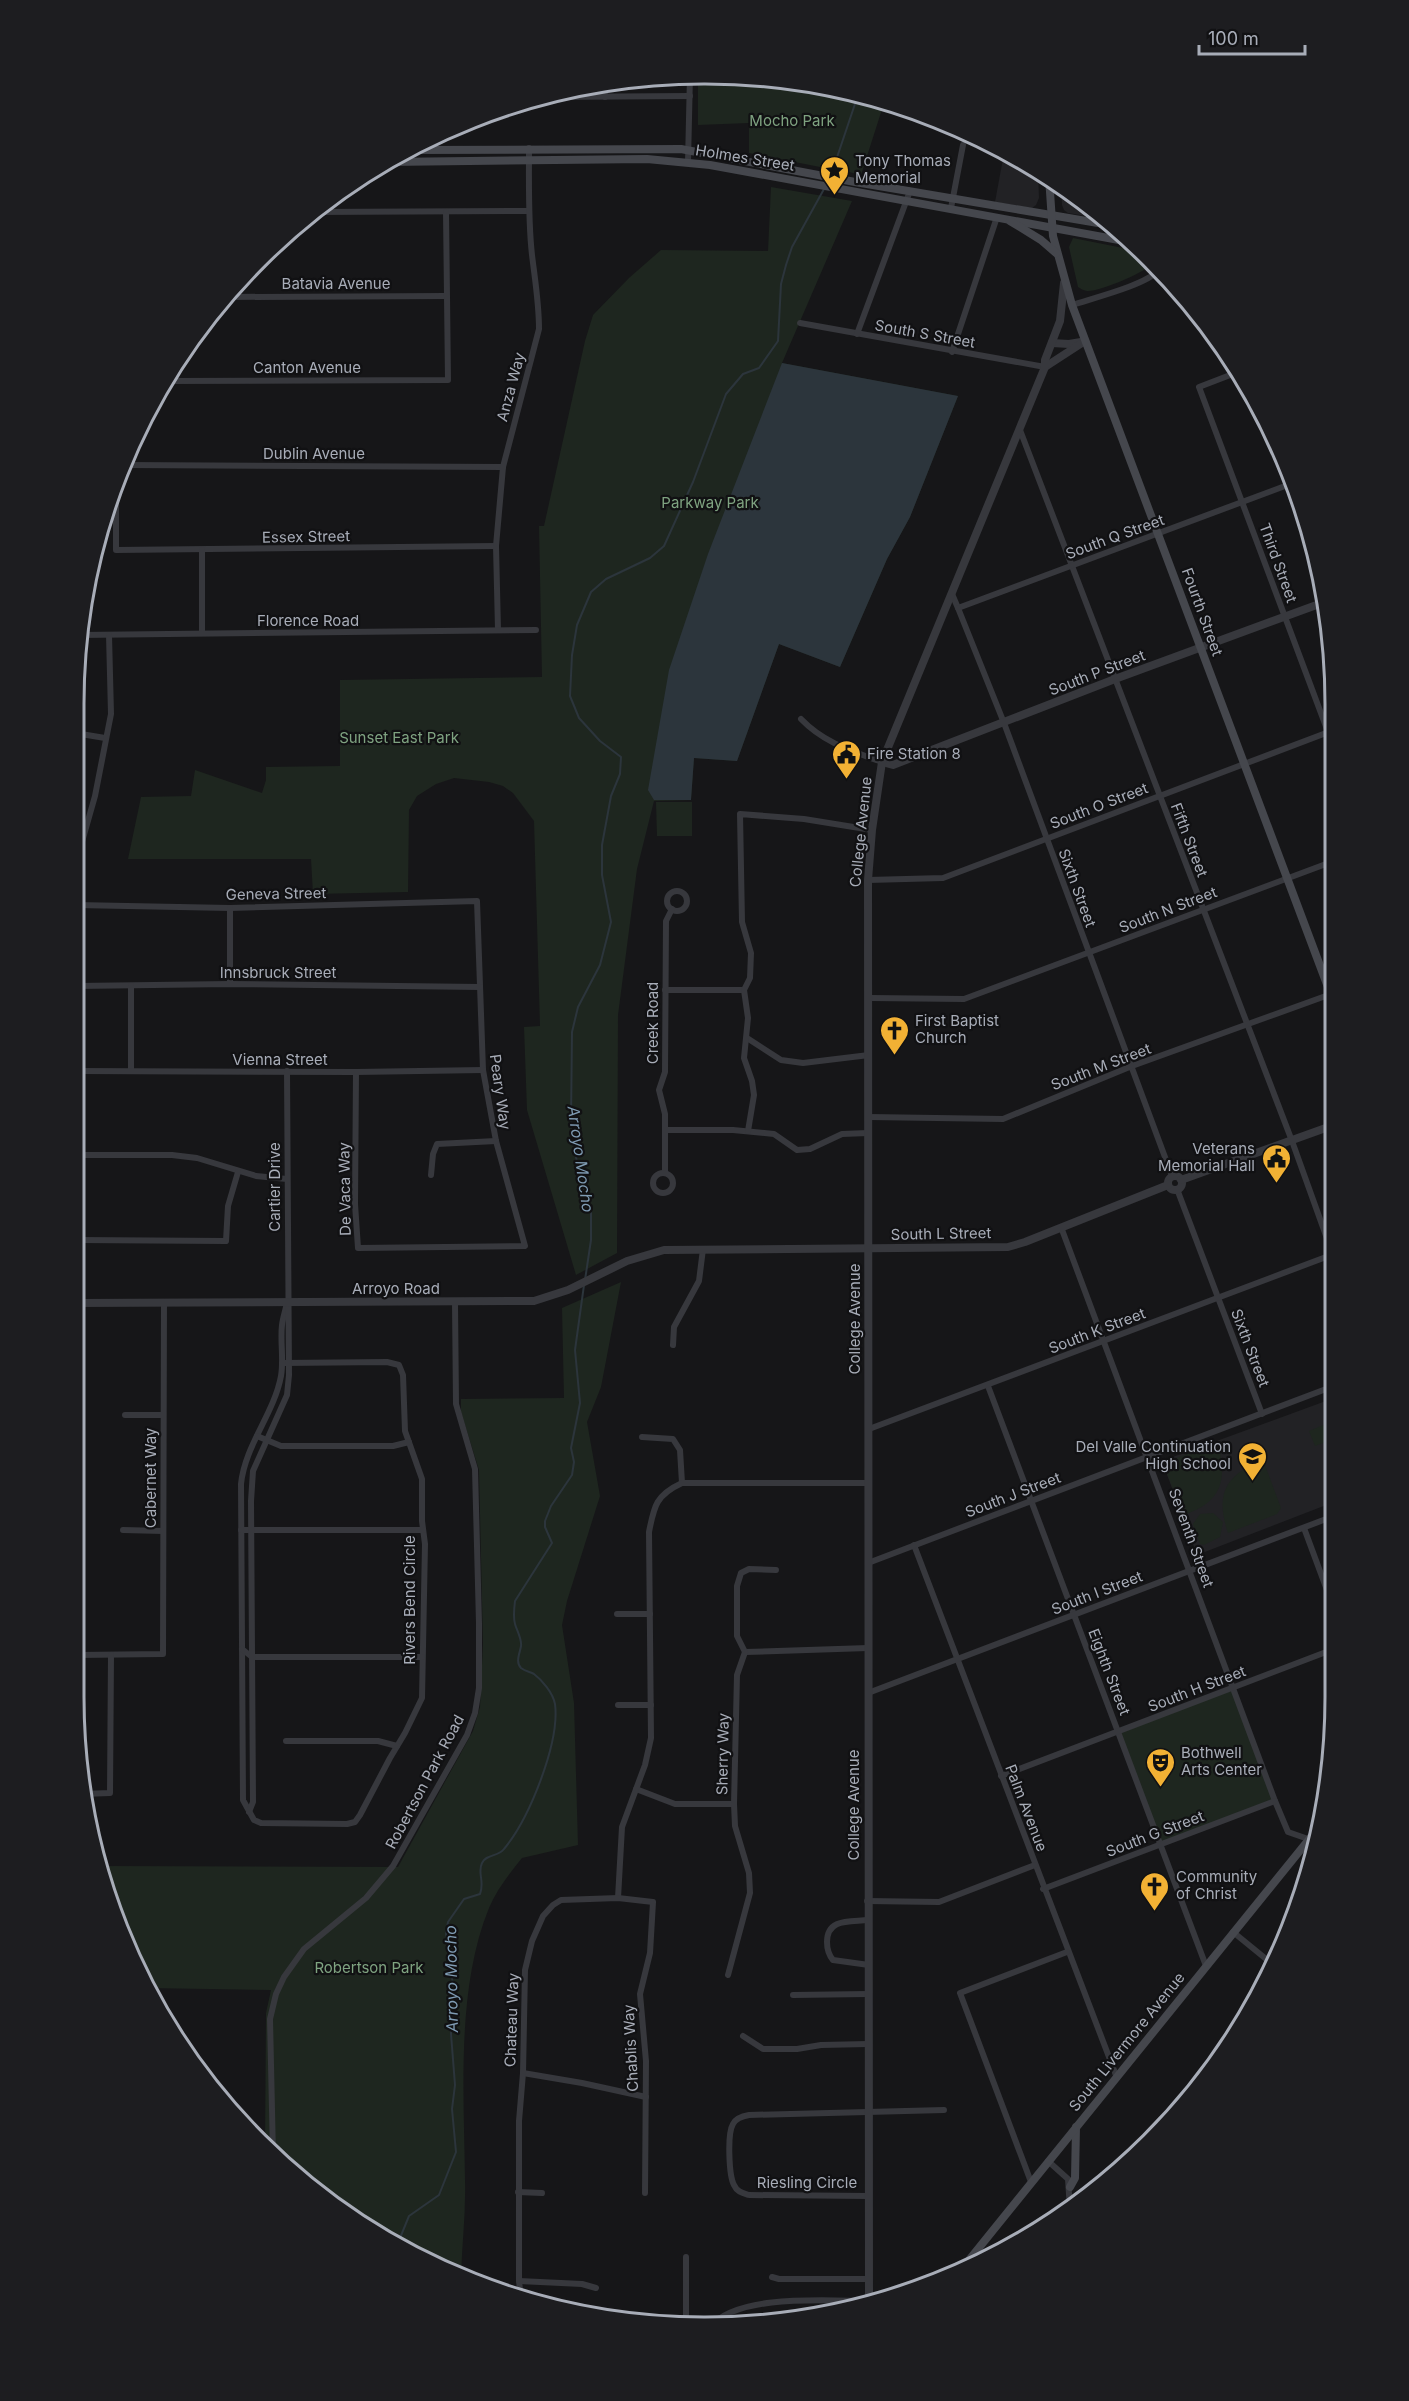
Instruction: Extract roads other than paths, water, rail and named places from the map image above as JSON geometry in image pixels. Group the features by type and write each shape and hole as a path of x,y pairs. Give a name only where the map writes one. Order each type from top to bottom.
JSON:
{"main road":[{"name":"Holmes Street","path":"427,150 663,148 689,150 907,200 1115,239"},
{"name":"Holmes Street","path":"404,162 647,159 812,178"},
{"name":"Holmes Street","path":"848,185 910,191 1095,222"},
{"name":"Fourth Street","path":"1049,189 1051,227 1064,283 1325,976"},
{"path":"1007,219 1041,240 1057,254"},
{"name":"South Livermore Avenue","path":"972,2256 1233,1932 1307,1845"},
{"path":"1070,2187 1075,2178 1076,2127"}],"street":[{"path":"688,162 690,84"},
{"path":"604,92 604,97"},
{"path":"579,97 690,96"},
{"path":"951,208 963,145"},
{"name":"Anza Way","path":"498,630 496,546 503,467 539,329 539,306 529,211 529,148"},
{"path":"857,334 910,191"},
{"path":"327,212 529,211"},
{"path":"446,212 446,296"},
{"path":"952,352 997,217"},
{"path":"1072,305 1122,289 1153,276"},
{"name":"College Avenue","path":"869,2295 867,1901 870,998 868,880 872,830 882,762 1045,368 1045,360 1060,321 1064,283"},
{"name":"Batavia Avenue","path":"236,297 446,296"},
{"name":"Canton Avenue","path":"175,381 448,380 446,296"},
{"name":"South S Street","path":"800,323 1045,368"},
{"path":"1052,343 1069,344 1085,341"},
{"path":"1045,368 1085,341"},
{"name":"Third Street","path":"1230,375 1198,387 1285,618 1325,716"},
{"name":"Fifth Street","path":"1020,430 1325,1231"},
{"name":"Dublin Avenue","path":"132,465 503,467"},
{"name":"South Q Street","path":"958,608 1285,486"},
{"name":"Essex Street","path":"116,508 116,550 496,546"},
{"path":"202,550 202,633"},
{"path":"952,594 958,608"},
{"name":"South P Street","path":"882,762 894,765 1115,679 1317,605"},
{"name":"Sixth Street","path":"958,608 1004,723 1172,1176"},
{"name":"Florence Road","path":"88,635 536,630"},
{"path":"84,835 95,796 111,714 110,635"},
{"path":"801,719 815,733 835,744 882,762"},
{"name":"South O Street","path":"868,880 943,878 1325,733"},
{"path":"84,734 105,738"},
{"path":"748,1131 754,1095 744,1058 748,1018 744,990 750,978 751,953 742,922 740,813 804,819 872,830"},
{"name":"South N Street","path":"870,998 964,999 1325,864"},
{"name":"Geneva Street","path":"84,905 230,908 477,901"},
{"name":"Peary Way","path":"477,901 483,1070 496,1141 525,1246"},
{"path":"230,908 230,984"},
{"name":"Creek Road","path":"664,1173 665,1114 659,1090 665,1072 666,921 672,909"},
{"name":"Innsbruck Street","path":"84,986 230,984 480,987"},
{"path":"131,986 131,1071"},
{"path":"664,990 744,990"},
{"name":"South M Street","path":"869,1117 1003,1119 1132,1066 1325,1000"},
{"path":"747,1038 781,1060 803,1062 869,1054"},
{"name":"Vienna Street","path":"84,1071 483,1070"},
{"name":"Cartier Drive","path":"287,1071 287,1302"},
{"name":"De Vaca Way","path":"356,1072 355,1204 358,1248 525,1246"},
{"path":"1181,1180 1325,1128"},
{"path":"665,1130 748,1131 774,1134 797,1150 810,1149 842,1134 868,1133"},
{"path":"431,1175 433,1154 437,1144 496,1141"},
{"path":"84,1155 172,1155 196,1158 256,1176 287,1179"},
{"path":"84,1240 226,1241 228,1206 238,1172"},
{"path":"1172,1176 1178,1176 1181,1180 1177,1189 1168,1185 1172,1176"},
{"name":"South L Street","path":"703,1249 1008,1246 1168,1185"},
{"name":"Sixth Street","path":"1177,1189 1262,1414"},
{"name":"Seventh Street","path":"1061,1227 1275,1801 1288,1832 1308,1839"},
{"path":"673,1345 674,1327 699,1281 703,1249"},
{"name":"Arroyo Road","path":"84,1303 534,1301 568,1290 638,1257 664,1250 703,1249"},
{"name":"South K Street","path":"869,1429 1325,1259"},
{"path":"249,1812 253,1802 251,1530 253,1471 287,1395 282,1325 287,1302"},
{"name":"Cabernet Way","path":"111,1655 163,1654 164,1303"},
{"name":"Robertson Park Road","path":"273,2141 270,2019 276,1994 284,1977 304,1949 366,1898 393,1866 467,1735 475,1713 480,1660 475,1469 456,1404 455,1303"},
{"path":"249,1812 243,1800 242,1473 275,1397 285,1362"},
{"name":"Rivers Bend Circle","path":"249,1812 254,1820 268,1824 347,1824 355,1822 420,1705 425,1566 423,1479 405,1431 402,1375 399,1365 387,1362 285,1362"},
{"name":"Eighth Street","path":"988,1386 1206,1966"},
{"name":"South J Street","path":"868,1563 1325,1390"},
{"path":"125,1416 163,1415"},
{"path":"257,1436 281,1446 393,1446 409,1442"},
{"path":"642,1437 673,1439 680,1450 682,1483"},
{"path":"618,1898 622,1827 645,1765 651,1738 649,1532 655,1505 668,1489 682,1483 869,1483"},
{"name":"South I Street","path":"868,1693 1325,1520"},
{"path":"1304,1528 1325,1585"},
{"path":"123,1530 163,1531"},
{"path":"241,1530 423,1530"},
{"name":"Palm Avenue","path":"914,1545 1043,1889 1117,2078"},
{"path":"776,1570 749,1569 741,1574 737,1586 736,1636 745,1652 868,1648"},
{"path":"617,1614 650,1614"},
{"path":"242,1649 252,1657 423,1657"},
{"name":"Sherry Way","path":"728,1975 750,1893 749,1873 735,1826 734,1804 736,1675 745,1652"},
{"name":"South H Street","path":"1001,1776 1325,1652"},
{"path":"84,1655 111,1655 110,1793 92,1794"},
{"path":"618,1705 651,1705"},
{"path":"286,1741 378,1741 397,1746"},
{"path":"636,1789 675,1804 734,1804"},
{"name":"South G Street","path":"1043,1889 1275,1801"},
{"path":"867,1901 939,1902 1035,1865"},
{"name":"Chateau Way","path":"520,2289 519,2121 525,1970 532,1941 543,1916 561,1900 618,1898"},
{"name":"Chablis Way","path":"618,1898 653,1902 650,1953 640,1994 646,2061 645,2193"},
{"path":"868,1920 837,1923 830,1927 827,1933 827,1949 833,1960 869,1965"},
{"path":"1233,1932 1266,1960"},
{"path":"1031,2182 960,1993 1067,1952"},
{"path":"793,1995 868,1994"},
{"path":"743,2036 763,2049 797,2049 821,2044 868,2044"},
{"path":"522,2073 646,2097"},
{"path":"868,2113 944,2110"},
{"name":"Riesling Circle","path":"868,2113 749,2115 739,2118 733,2124 730,2139 731,2176 734,2187 739,2192 750,2195 868,2196"},
{"path":"1048,2161 1064,2173 1070,2187 1070,2197"},
{"path":"518,2192 542,2193"},
{"path":"686,2257 686,2317"},
{"path":"772,2277 778,2279 869,2279"},
{"path":"519,2281 582,2284 596,2288"},
{"path":"724,2317 768,2301 840,2302"}],"waterway":[{"name":"Arroyo Mocho","path":"828,184 855,103"},
{"name":"Arroyo Mocho","path":"585,1280 591,1240 591,1213 579,1178 571,1120 572,1032 578,1007 600,965 611,922 602,875 602,845 611,796 620,774 621,757 600,741 579,718 570,696 572,655 577,625 591,592 606,579 650,558 664,546 693,482 726,394 743,374 759,368 778,341 781,284 786,265 792,247 824,189"},
{"name":"Arroyo Mocho","path":"400,2237 409,2216 439,2195 456,2152 452,2109 455,2085 451,2034 453,1990 446,1934 448,1922 464,1899 480,1894 482,1885 480,1870 484,1860 499,1853 514,1836 541,1780 553,1739 554,1700 550,1691 534,1674 519,1666 521,1643 514,1621 514,1610 515,1601 552,1543 545,1527 545,1521 551,1506 572,1475 574,1462 571,1448 580,1403 575,1350 584,1285"}],"place":[{"name":"Tony Thomas Memorial","path":"834,196"},
{"name":"Fire Station 8","path":"846,780"},
{"name":"First Baptist Church","path":"894,1056"},
{"name":"Veterans Memorial Hall","path":"1276,1184"},
{"name":"Del Valle Continuation High School","path":"1252,1482"},
{"name":"Bothwell Arts Center","path":"1160,1788"},
{"name":"Community of Christ","path":"1155,1912"}],"park label":[{"name":"Mocho Park","path":"792,121"},
{"name":"Parkway Park","path":"710,503"},
{"name":"Sunset East Park","path":"399,738"},
{"name":"Robertson Park","path":"369,1968"}]}
